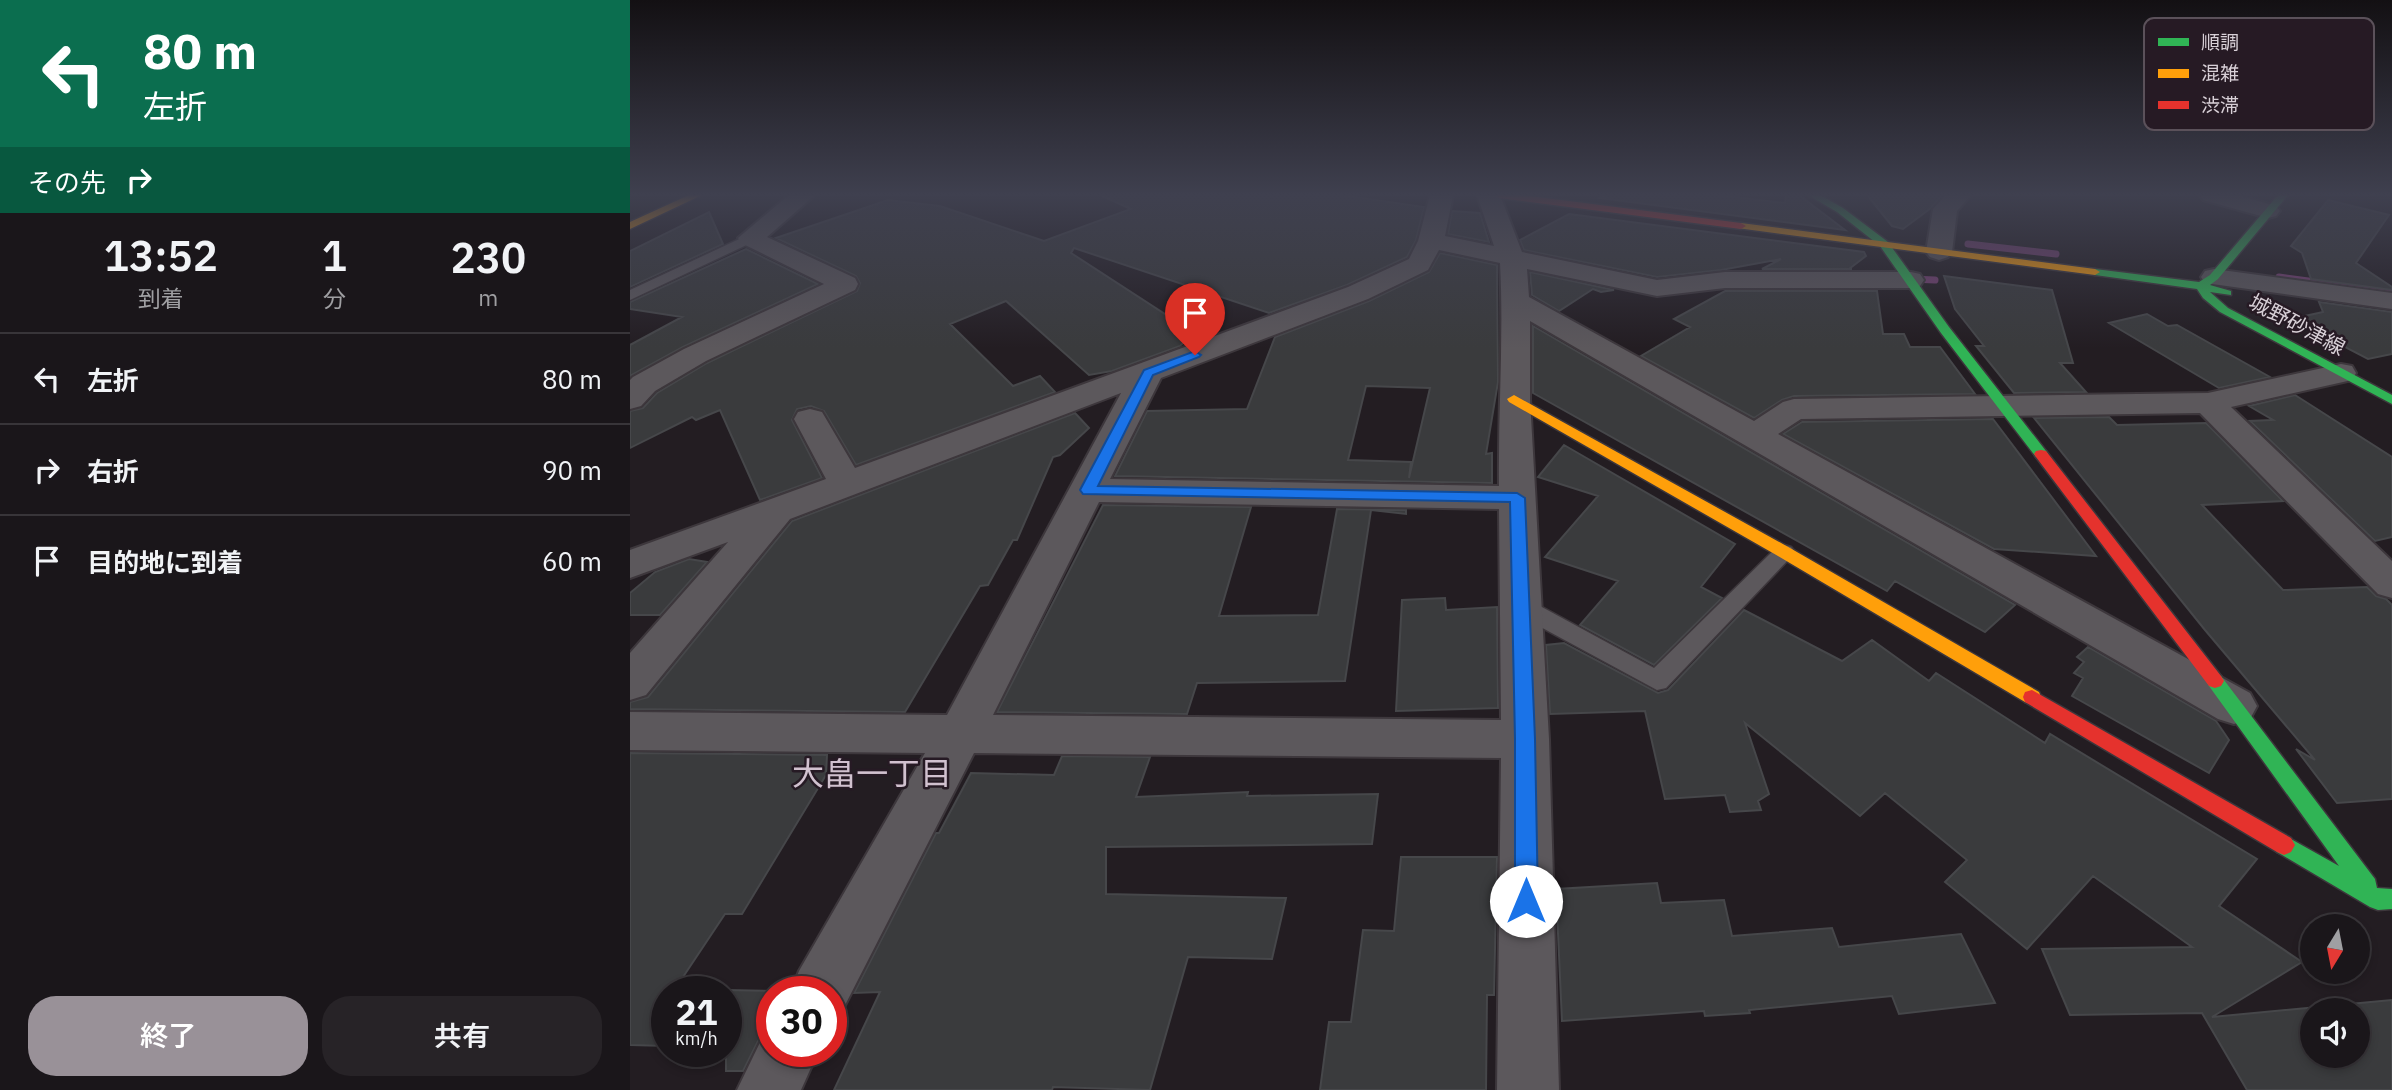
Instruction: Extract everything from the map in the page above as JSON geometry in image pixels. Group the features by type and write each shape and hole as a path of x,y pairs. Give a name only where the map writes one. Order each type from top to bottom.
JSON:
{"street":[{"path":"630,399 644,384 695,355 845,284 766,246"},
{"path":"630,565 1358,293 1419,264 1429,246"},
{"path":"1432,246 1513,274 1756,434 2234,706"},
{"path":"1504,246 1513,274 1514,399 1525,739 1528,1090"},
{"path":"1885,246 2002,406 2385,900 2392,920"},
{"path":"1897,246 2162,282 2392,301"},
{"path":"1939,252 1940,246"},
{"path":"2219,286 2247,246"},
{"path":"1513,274 1621,280 1657,288 1725,280 1909,277"},
{"path":"2162,282 2219,286 2392,284"},
{"name":"城野砂津線","path":"2219,286 2320,343"},
{"name":"城野砂津線","path":"2219,286 2341,373 2392,400"},
{"path":"829,976 960,734 1148,372"},
{"path":"1756,434 1794,409 2208,403 2341,373"},
{"path":"1514,399 2385,900"},
{"path":"2208,403 2392,584"},
{"path":"810,419 847,485"},
{"path":"1088,490 1517,498"},
{"path":"630,683 779,509"},
{"path":"630,731 1525,739"},
{"path":"768,1090 780,1067"}],"lane":[{"path":"630,296 734,246"},
{"path":"1521,607 1657,681 1784,552"}],"building":[{"path":"640,246 719,246 630,287 630,251"},
{"path":"793,246 1413,246 1407,257 1347,285 1269,313 1074,248 1071,253 1194,333 1180,346 1112,371 1089,375 1006,301 950,324 1013,386 1040,376 1055,392 856,465 824,411 811,406 797,409 792,420 822,478 760,500 720,410 696,420 692,417 630,448 630,411 643,408 657,393 707,363 857,291 860,283 856,276"},
{"path":"1522,246 1816,246 1864,252 1866,256 1849,269 1762,269 1781,259 1721,270 1657,277 1524,250"},
{"path":"2291,246 2368,246 2356,263 2392,287 2392,290 2311,279 2302,253"},
{"path":"746,249 818,284 683,347 630,376 630,345 682,317 630,309 630,302"},
{"path":"1440,253 1497,265 1498,382 1486,454 1492,453 1492,483 1115,476 1147,411 1247,409 1275,337 1369,301 1429,272","holes":["1366,386 1430,388 1409,478 1411,462 1348,460"]},
{"path":"1530,272 1614,290 1601,292 1593,289 1559,311 1532,295"},
{"path":"1944,276 2052,290 2073,363 2060,363 2086,392 2014,393 1976,346 1984,346 1955,309"},
{"path":"1725,291 1877,291 1883,334 1904,334 1910,347 1940,347 1975,394 1794,396 1782,400 1754,418 1641,356 1690,327 1674,319"},
{"path":"2319,302 2392,312 2392,354 2368,359 2291,319 2323,312"},
{"path":"2147,314 2168,326 2177,325 2270,377 2219,388 2109,323"},
{"path":"1533,326 2015,605 1985,632 1895,581 1887,591 1533,393"},
{"path":"2295,395 2392,457 2392,537 2375,541 2250,421 2273,420 2249,406"},
{"path":"1075,413 1089,428 1060,455 1053,457 1017,540 1013,540 988,585 980,586 905,712 630,709 630,702 648,697 792,521"},
{"path":"2109,417 2117,425 2206,423 2283,501 2202,505 2283,590 2367,587 2392,605 2392,799 2337,803 2296,749 2315,760 2205,630 2034,418"},
{"path":"1993,419 2096,556 1994,549 1783,434 1802,422"},
{"path":"1564,445 1735,544 1701,587 1722,598 1654,665 1580,625 1618,581 1545,557 1598,496 1538,477"},
{"path":"1103,505 1251,507 1219,616 1318,615 1337,509 1406,510 1406,514 1371,510 1345,681 1197,683 1187,714 997,712"},
{"path":"689,559 707,562 660,615 630,615 630,593 655,572"},
{"path":"1445,598 1446,610 1497,607 1498,708 1396,711 1402,600"},
{"path":"1744,610 1842,661 1872,640 1929,681 1936,673 2045,743 2050,734 2257,859 2219,906 2300,961 2300,963 2212,1017 2300,1009 2300,1068 2370,1068 2370,1002 2392,1000 2392,1090 2247,1090 2202,1013 2070,1015 2042,949 2192,947 2093,876 2027,949 1945,882 1967,860 1885,793 1860,816 1745,723 1769,794 1758,801 1761,810 1730,812 1725,795 1665,799 1645,711 1550,714 1546,645 1564,643 1658,693 1668,690"},
{"path":"2088,647 2216,721 2229,740 2209,773 2072,696 2083,678 2074,673 2084,662 2077,657"},
{"path":"630,753 827,755 826,775 742,914 725,914 684,976 651,976 651,1046 630,1045"},
{"path":"1062,756 1150,757 1136,797 1248,792 1247,796 1378,794 1372,844 1106,847 1106,894 1286,898 1272,959 1188,957 1150,1090 1053,1087 1052,1090 834,1090 880,992 854,993 936,833 939,833 971,773 1054,775"},
{"path":"1401,857 1497,857 1494,995 1487,995 1486,1090 1320,1090 1329,1022 1351,1022 1363,930 1394,931"},
{"path":"1657,883 1661,903 1724,900 1732,936 1832,928 1839,947 1961,934 1995,1003 1899,1014 1892,996 1749,1010 1750,1013 1705,1016 1704,1011 1562,1021 1556,889"},
{"path":"742,990 756,991 756,1045 743,1071 726,1071 726,1067 742,1067"}],"waterway":[{"path":"1984,246 2056,254"},
{"path":"2279,277 2392,292"},
{"path":"1911,279 1935,280"}],"traffic: fast":[{"path":"1885,246 1945,330 2041,454"},
{"path":"2201,286 2214,277 2240,246"},
{"path":"2095,272 2201,286 2227,293"},
{"path":"2201,286 2207,296 2224,310 2392,400"},
{"path":"2215,681 2367,886"},
{"path":"2284,845 2378,900 2392,899"}],"traffic: slow":[{"path":"1894,246 2095,272"},
{"path":"1514,399 2032,697"}],"traffic: jam":[{"path":"2041,454 2215,681"},
{"path":"2032,697 2284,845"}],"district":[{"name":"大畠一丁目","path":"872,774"}],"route":[{"path":"1195,355 1148,372 1088,490 1517,498 1525,739 1526,901"}]}
